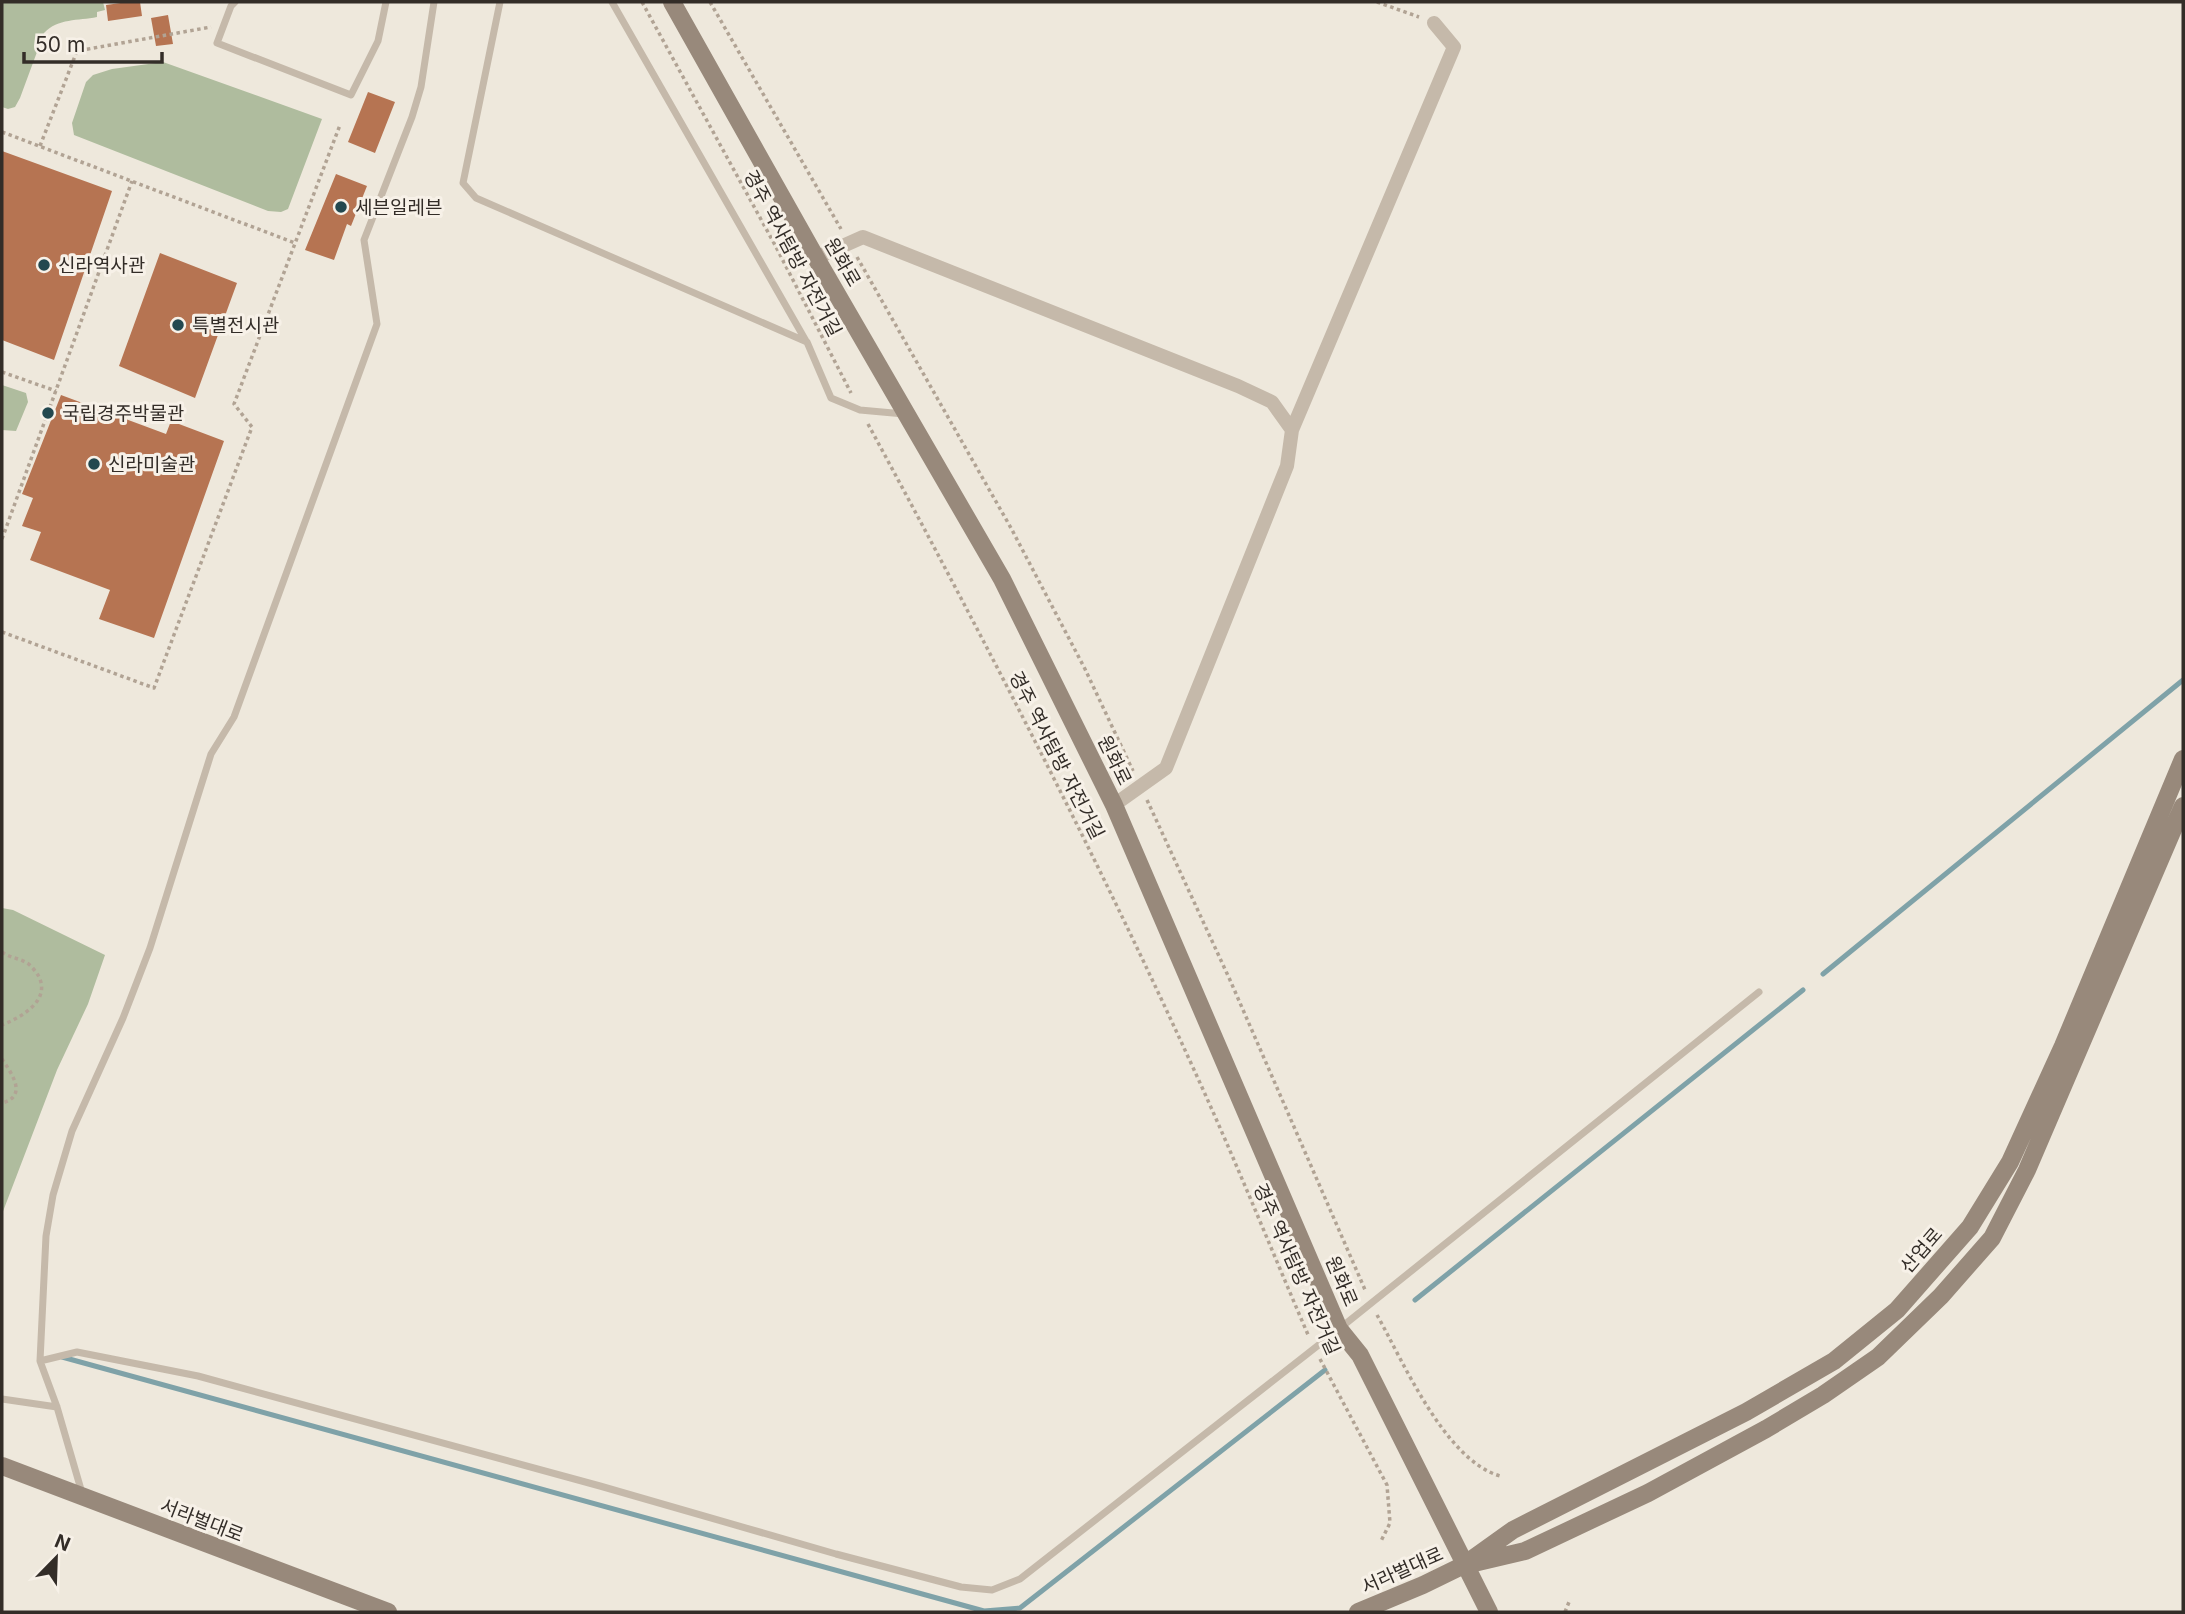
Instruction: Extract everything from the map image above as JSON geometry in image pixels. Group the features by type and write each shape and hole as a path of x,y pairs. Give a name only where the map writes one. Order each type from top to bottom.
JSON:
{"street":[{"name":"원화로","path":"671,2 1002,579 1114,805 1339,1329 1360,1354 1464,1565"},
{"path":"1114,805 1166,768 1287,466 1292,430 1454,47 1434,23"},
{"path":"816,258 863,237 1238,386 1272,402 1292,430"},
{"name":"산업로","path":"1464,1565 1513,1530 1746,1412 1834,1362 1897,1310 1970,1227 2011,1162 2063,1046 2183,758"},
{"path":"1489,1612 1464,1565 1524,1551 1648,1493 1824,1395 1878,1357 1941,1296 1992,1238 2027,1170 2183,806"},
{"name":"서라벌대로","path":"2,1466 388,1612"},
{"name":"서라벌대로","path":"1358,1612 1464,1565"}],"lane":[{"path":"235,2 217,43 351,95 378,41 386,2"},
{"path":"84,1497 40,1360 46,1236 58,1173 72,1131 123,1018 150,948 211,754 234,717 377,324 364,240 418,97 434,2"},
{"path":"500,2 463,183 476,198 807,342"},
{"path":"612,2 807,342 831,398 860,411 908,414"},
{"path":"40,1360 76,1352 198,1376 836,1554 961,1587 992,1590 1020,1579 1371,1304 1759,992"},
{"path":"2,1399 57,1407"}],"path":[{"name":"경주 역사탐방 자전거길","path":"642,2 775,245 860,411 965,604 1065,801 1205,1094 1314,1349 1387,1485 1390,1523 1381,1541"},
{"path":"710,2 1011,528 1084,669 1230,980 1371,1304 1441,1430 1463,1455 1488,1473 1500,1476"},
{"path":"1377,2 1434,23"},
{"path":"40,146 77,51 224,25"},
{"path":"2,632 154,688 252,427 234,404 340,125"},
{"path":"2,132 295,243"},
{"path":"2,539 132,181"},
{"path":"2,372 56,391"},
{"path":"2,953 28,963 42,983 40,996 33,1007 2,1025"},
{"path":"2,1059 17,1083 16,1093 11,1101 2,1103"},
{"path":"1565,1612 1569,1602"}],"green space":[{"path":"2,2 103,2 105,10 97,12 97,17 62,22 44,33 20,98 15,107 8,109 2,107"},
{"path":"163,62 322,119 288,209 281,212 268,211 74,135 72,123 86,82 93,75 112,69"},
{"path":"2,385 26,393 28,402 16,431 2,430"},
{"path":"2,908 13,910 105,955 88,1004 57,1070 2,1214"}],"building":[{"path":"140,2 142,16 108,21 106,5"},
{"path":"168,15 173,44 156,46 151,18"},
{"path":"368,92 395,102 375,153 348,142"},
{"name":"신라역사관","path":"2,151 112,191 54,360 2,340"},
{"path":"336,174 367,186 351,226 347,224 334,260 305,250"},
{"name":"특별전시관","path":"160,253 237,283 195,398 119,366"},
{"path":"61,395 166,434 171,421 224,441 154,638 99,619 110,590 30,560 41,532 22,526 33,498 22,494"}],"waterway":[{"path":"1823,974 2183,680"},
{"path":"1415,1300 1803,990"},
{"path":"62,1357 984,1611 1020,1608 1325,1370"}],"place":[{"name":"세븐일레븐","path":"341,207"},
{"name":"신라역사관","path":"44,265"},
{"name":"특별전시관","path":"178,325"},
{"name":"국립경주박물관","path":"48,413"},
{"name":"신라미술관","path":"94,464"}]}
